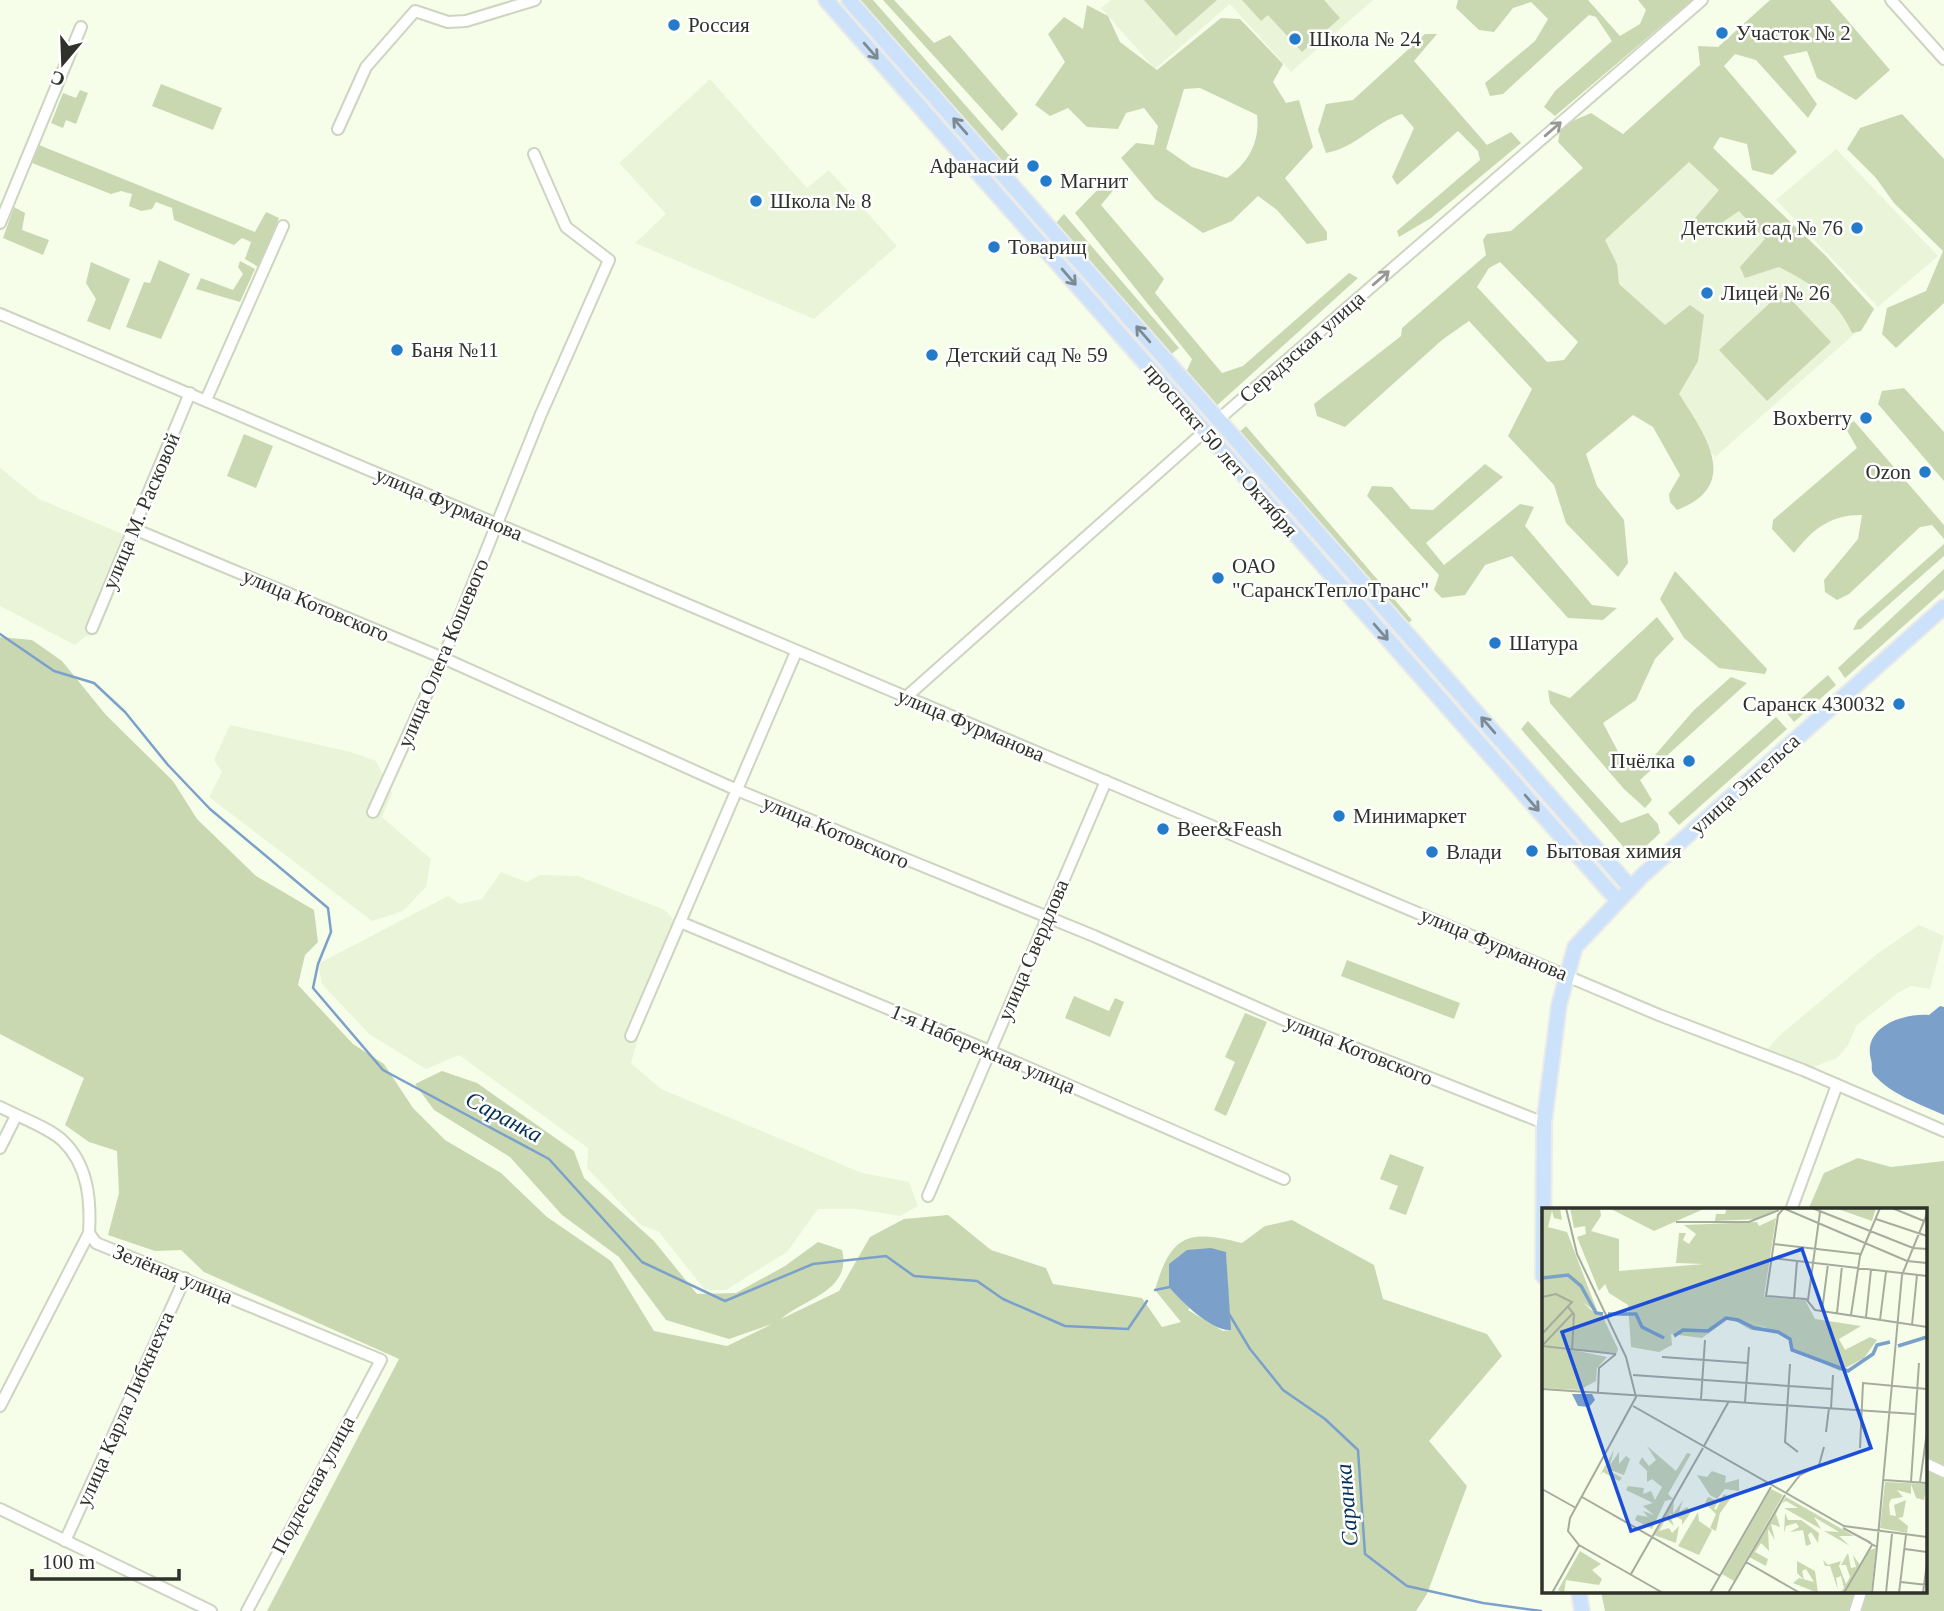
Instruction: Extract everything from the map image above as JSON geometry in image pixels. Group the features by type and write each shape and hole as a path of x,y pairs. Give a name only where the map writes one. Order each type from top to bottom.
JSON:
{"main road":[{"name":"проспект 50 лет Октября","path":"826,0 1617,900"},
{"name":"проспект 50 лет Октября","path":"849,0 1630,887"},
{"name":"Серадзская улица","path":"1205,431 1219,419"},
{"name":"улица Энгельса","path":"1543,1208 1544,1123 1565,974 1570,958 1582,937 1630,887 1944,607"}],"street":[{"path":"338,129 366,66 415,10 448,22 457,22 535,0"},
{"name":"Серадзская улица","path":"1219,419 1702,0"},
{"path":"1891,0 1944,59"},
{"path":"0,223 81,27"},
{"name":"улица Олега Кошевого","path":"373,812 443,658 541,414 609,260 566,226 534,154"},
{"path":"206,400 283,226"},
{"name":"улица Фурманова","path":"0,314 905,698 1669,1019 1837,1085 1944,1131"},
{"name":"улица М. Расковой","path":"92,628 190,393"},
{"name":"Серадзская улица","path":"905,698 1205,431"},
{"name":"улица Котовского","path":"134,529 443,658 737,790 1289,1022 1544,1123"},
{"path":"631,1036 796,652"},
{"name":"улица Свердлова","path":"928,1196 1106,781"},
{"name":"1-я Набережная улица","path":"680,922 990,1051 1284,1179"},
{"path":"1792,1208 1837,1085"},
{"name":"Зелёная улица","path":"0,1107 62,1140 81,1166 91,1201 89,1233 96,1243 381,1360"},
{"path":"0,1147 16,1115"},
{"path":"0,1406 89,1233"},
{"name":"улица Карла Либкнехта","path":"65,1541 185,1278"},
{"name":"Подлесная улица","path":"247,1611 381,1360"},
{"path":"1926,1463 1944,1472"},
{"path":"0,1509 211,1611"},
{"path":"1855,1611 1860,1594"}],"shaded area":[{"path":"858,0 873,0 1010,156 1002,163"},
{"path":"883,0 894,0 934,43 950,35 1018,114 1002,131"},
{"name":"Школа № 24","path":"1111,0 1373,0 1291,72 1230,4 1155,69 1101,8"},
{"path":"1144,0 1217,0 1176,36"},
{"path":"1242,0 1324,0 1340,18 1302,52 1268,15 1261,21"},
{"path":"1458,0 1588,0 1620,36 1640,24 1646,10 1638,0 1692,0 1555,116 1544,107 1555,91 1612,41 1596,17 1589,15 1503,94 1490,96 1485,83 1535,41 1548,19 1531,2 1513,8 1494,32 1479,30 1456,8"},
{"path":"1770,0 1830,0 1890,70 1856,100 1817,78 1807,51 1783,56 1817,104 1808,118 1756,60 1735,54 1724,66 1797,152 1772,175 1752,170 1747,144 1720,137 1713,148 1826,256 1874,309 1861,331 1852,333 1839,311 1822,293 1779,267 1745,278 1740,267 1765,239 1739,211 1701,237 1690,224 1719,190 1689,162 1605,240 1617,264 1619,284 1665,325 1690,305 1704,315 1698,361 1679,394 1707,441 1713,473 1709,487 1697,499 1677,510 1670,502 1669,494 1680,475 1653,427 1633,415 1586,454 1597,486 1624,520 1628,563 1618,577 1566,523 1554,485 1508,436 1532,389 1469,321 1442,340 1345,427 1317,416 1314,404 1401,336 1402,328 1486,255 1483,240 1487,234 1511,231 1583,168 1558,142 1561,126 1591,113 1623,134 1700,65 1698,46 1718,47","holes":["1500,262 1578,342 1564,360 1547,362 1477,287 1489,268"]},
{"path":"1087,5 1108,16 1120,42 1157,70 1221,18 1240,19 1283,64 1273,82 1286,103 1299,100 1313,147 1285,178 1327,232 1327,240 1307,244 1277,210 1258,196 1232,221 1203,233 1155,199 1121,158 1136,143 1154,145 1158,126 1144,108 1126,113 1118,129 1087,127 1068,108 1050,116 1035,105 1065,62 1048,34 1064,17 1083,29","holes":["1200,88 1257,115 1255,143 1247,158 1227,178 1192,167 1166,149 1184,89"]},
{"path":"1425,34 1437,34 1414,61 1487,145 1511,132 1521,143 1431,218 1399,237 1397,231 1480,160 1478,151 1458,131 1397,185 1392,177 1414,128 1402,114 1382,123 1356,141 1326,153 1318,130 1326,104 1353,100"},
{"name":"Школа № 8","path":"710,79 807,188 829,170 897,246 814,319 635,243 666,214 619,163"},
{"path":"161,84 222,108 213,130 152,106"},
{"path":"80,90 88,93 76,124 66,120 63,128 51,123 63,93 76,98"},
{"path":"1902,114 1944,159 1944,303 1896,348 1882,334 1887,308 1926,291 1943,251 1894,203 1876,178 1847,149 1860,128"},
{"name":"Лицей № 26","path":"1698,130 1868,322 1715,457 1545,264"},
{"path":"39,145 255,232 266,212 279,218 260,268 245,259 251,242 242,238 234,245 174,220 172,208 156,202 152,209 141,211 129,206 132,194 121,191 111,194 32,163"},
{"name":"Детский сад № 76","path":"1836,149 1938,256 1878,307 1776,200"},
{"path":"1109,178 1116,187 1101,205 1164,279 1155,293 1222,373 1243,366 1349,273 1358,278 1214,408 1185,375 1192,359 1075,213"},
{"path":"14,207 25,213 22,230 49,240 43,255 3,238"},
{"path":"1064,214 1179,348 1168,357 1054,225"},
{"path":"159,260 190,274 161,339 126,327 144,282 150,283"},
{"path":"240,261 255,269 240,302 196,289 201,278 233,290 243,274 238,267"},
{"path":"91,262 130,279 110,330 87,321 96,299 86,283"},
{"path":"1783,291 1831,342 1767,401 1719,350"},
{"path":"1904,388 1944,432 1944,481 1878,404 1882,391"},
{"path":"1854,421 1944,525 1944,539 1932,525 1920,527 1849,594 1837,600 1825,592 1824,580 1858,539 1862,515 1832,520 1816,530 1794,553 1772,529 1773,520 1857,448 1845,427"},
{"path":"1246,426 1412,620 1405,626 1238,433"},
{"path":"244,434 273,446 256,488 227,476"},
{"path":"1485,464 1503,477 1426,543 1444,565 1520,504 1534,507 1525,526 1592,605 1617,608 1603,620 1568,618 1512,556 1485,565 1465,595 1442,598 1434,590 1439,575 1367,496 1372,486 1392,487 1411,509 1433,510"},
{"path":"0,468 39,499 137,540 97,635 86,636 75,645 0,606"},
{"path":"1944,544 1944,556 1861,629 1853,630 1858,620"},
{"path":"1944,569 1944,590 1845,678 1838,668"},
{"path":"1675,571 1767,669 1765,674 1719,668 1684,638 1660,599"},
{"path":"1657,617 1674,639 1655,659 1636,700 1603,723 1624,763 1643,769 1694,710 1731,677 1747,683 1640,780 1652,800 1645,808 1624,789 1550,703 1548,690 1570,698"},
{"path":"0,637 32,640 62,661 106,715 173,781 197,819 256,876 314,910 318,942 305,955 298,985 353,1044 384,1064 413,1108 445,1140 501,1173 547,1217 611,1261 654,1331 727,1346 772,1324 729,1339 666,1320 619,1257 562,1215 510,1157 434,1110 415,1084 442,1071 477,1083 574,1151 584,1178 654,1241 697,1294 736,1293 785,1266 818,1242 842,1250 843,1264 840,1275 833,1284 781,1319 839,1291 870,1237 904,1219 948,1215 991,1250 1046,1268 1053,1284 1142,1298 1162,1327 1181,1322 1155,1290 1161,1271 1175,1247 1184,1240 1195,1237 1242,1243 1265,1226 1292,1220 1374,1265 1383,1299 1487,1334 1502,1356 1429,1441 1467,1486 1427,1594 1416,1611 267,1611 399,1359 204,1272 181,1250 155,1251 108,1235 119,1193 117,1151 89,1142 65,1125 84,1078 0,1034","holes":["1226,1252 1230,1330 1223,1331 1188,1310"]},
{"path":"1828,675 1836,685 1794,722 1786,712"},
{"path":"1776,717 1787,729 1679,825 1668,813"},
{"path":"1528,721 1621,823 1648,813 1658,824 1660,833 1643,849 1627,851 1521,729"},
{"path":"230,725 351,752 376,761 392,793 382,817 431,859 426,887 403,911 372,921 209,797 222,772 214,760"},
{"path":"501,872 527,882 540,875 578,876 665,910 684,932 643,1021 631,1063 661,1089 862,1173 909,1182 918,1206 900,1216 856,1209 818,1209 787,1252 726,1290 705,1290 659,1232 641,1225 587,1168 588,1148 459,1055 426,1069 369,1034 322,984 318,964 448,896 460,904 482,899"},
{"path":"1919,925 1944,936 1930,989 1911,986 1899,992 1857,1025 1848,1045 1837,1058 1813,1067 1793,1064 1765,1052 1779,1036 1877,954"},
{"path":"1347,960 1460,1003 1454,1019 1341,976"},
{"path":"1074,996 1109,1011 1115,998 1124,1002 1110,1037 1065,1018"},
{"path":"1245,1013 1267,1022 1226,1116 1214,1110 1235,1062 1225,1057"},
{"path":"1390,1154 1424,1167 1406,1215 1389,1209 1398,1186 1380,1179"},
{"path":"1858,1158 1891,1167 1944,1161 1944,1611 1855,1611 1860,1594 1926,1594 1926,1208 1809,1208 1824,1173"},
{"path":"1601,1594 1858,1594 1852,1611 1605,1611"}],"water":[{"path":"1940,1006 1944,1007 1944,1115 1907,1098 1881,1082 1872,1071 1870,1049 1873,1039 1887,1024 1908,1017 1929,1015"},
{"path":"1211,1248 1226,1252 1231,1330 1206,1321 1169,1287 1169,1264 1187,1250"}],"waterway":[{"name":"Саранка","path":"0,634 54,671 94,683 125,712 168,765 210,809 328,908 331,932 318,964 313,988 383,1070 549,1159 642,1262 725,1301 813,1264 886,1256 914,1276 977,1281 1003,1299 1065,1326 1128,1329 1147,1301"},
{"name":"Саранка","path":"1155,1290 1170,1287"},
{"name":"Саранка","path":"1229,1314 1250,1349 1283,1390 1325,1419 1358,1450 1365,1554 1407,1586 1483,1603 1541,1611"}],"place":[{"name":"Россия","path":"674,25"},
{"name":"Участок № 2","path":"1722,33"},
{"name":"Школа № 24","path":"1295,39"},
{"name":"Афанасий","path":"1033,166"},
{"name":"Магнит","path":"1046,181"},
{"name":"Школа № 8","path":"756,201"},
{"name":"Детский сад № 76","path":"1857,228"},
{"name":"Товарищ","path":"994,247"},
{"name":"Лицей № 26","path":"1707,293"},
{"name":"Баня №11","path":"397,350"},
{"name":"Детский сад № 59","path":"932,355"},
{"name":"Boxberry","path":"1866,418"},
{"name":"Ozon","path":"1925,472"},
{"name":"ОАО \"СаранскТеплоТранс\"","path":"1218,578"},
{"name":"Шатура","path":"1495,643"},
{"name":"Саранск 430032","path":"1899,704"},
{"name":"Пчёлка","path":"1689,761"},
{"name":"Минимаркет","path":"1339,816"},
{"name":"Beer&Feash","path":"1163,829"},
{"name":"Бытовая химия","path":"1532,851"},
{"name":"Влади","path":"1432,852"}]}
